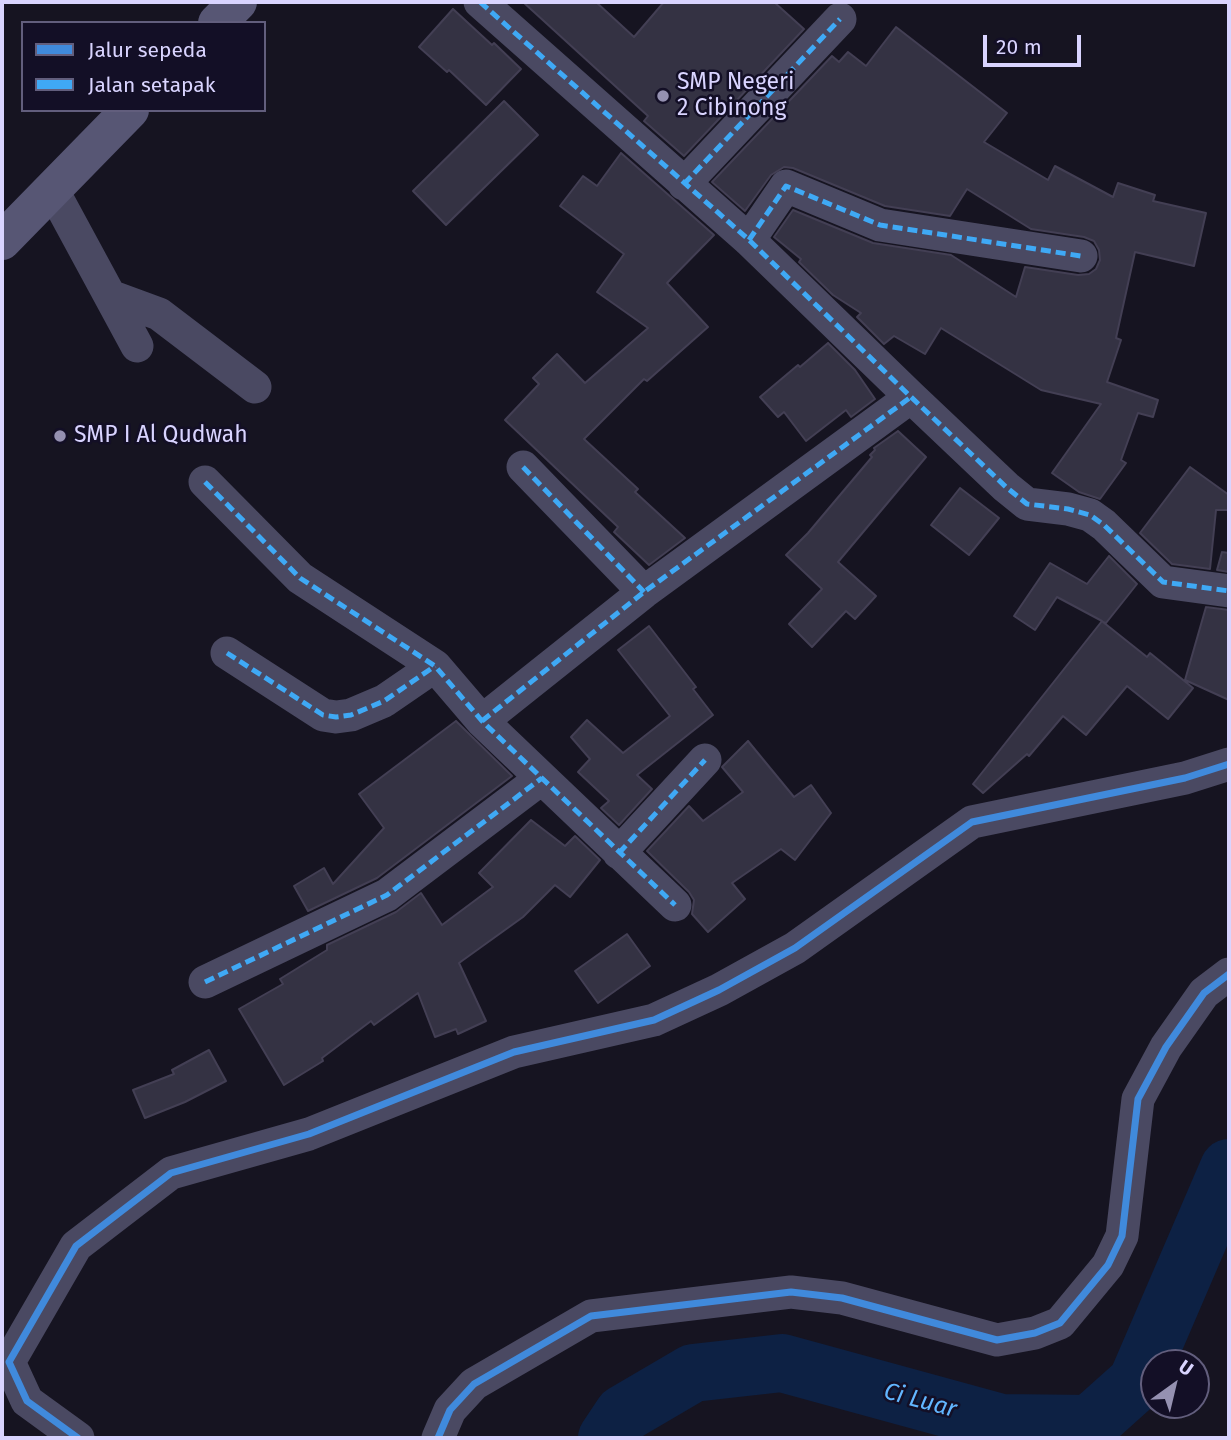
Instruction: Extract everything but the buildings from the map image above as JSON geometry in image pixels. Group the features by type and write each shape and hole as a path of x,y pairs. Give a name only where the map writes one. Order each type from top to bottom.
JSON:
{"main road":[{"path":"219,21 238,2"},
{"path":"2,241 128,112"}],"street":[{"path":"480,2 749,240 911,397 1027,504 1068,509 1090,515 1163,582 1229,592"},
{"path":"684,184 840,19"},
{"path":"749,240 786,186 880,225 1082,256"},
{"path":"52,188 136,346"},
{"path":"110,296 159,313 256,387"},
{"path":"482,721 644,592 911,397"},
{"path":"523,467 644,592"},
{"path":"205,482 300,578 435,666 482,721 675,905"},
{"path":"227,653 323,715 336,717 351,715 384,701 435,666"},
{"path":"619,853 705,760"},
{"path":"78,1438 27,1401 9,1362 76,1245 171,1173 309,1134 514,1052 654,1020 719,990 795,948 972,822 1185,778 1229,764"},
{"path":"205,982 387,895 542,778"},
{"path":"438,1438 450,1410 474,1384 591,1316 791,1292 842,1298 998,1340 1035,1334 1060,1322 1108,1265 1122,1236 1138,1099 1166,1047 1204,993 1229,974"}],"waterway":[{"name":"Ci Luar","path":"607,1438 623,1414 693,1373 782,1363 1001,1423 1090,1424 1137,1382 1229,1168"}],"marked path":[{"path":"480,2 749,240 911,397 1027,504 1068,509 1090,515 1163,582 1229,591"},
{"path":"684,184 840,19"},
{"path":"749,240 786,186 880,225 1081,256"},
{"path":"482,721 644,592 911,397"},
{"path":"523,467 644,592"},
{"path":"205,482 300,578 435,666 482,721 675,905"},
{"path":"227,653 323,715 336,717 351,715 384,701 435,666"},
{"path":"619,853 705,760"},
{"path":"205,982 387,895 542,778"}],"cycle path":[{"path":"78,1438 27,1401 9,1362 76,1246 171,1173 309,1134 514,1052 654,1020 719,990 795,948 972,822 1185,778 1229,764"},
{"path":"438,1438 450,1410 474,1384 591,1316 791,1292 842,1298 997,1340 1035,1333 1060,1323 1108,1265 1122,1236 1138,1099 1166,1047 1204,993 1229,974"}],"place":[{"name":"SMP Negeri 2 Cibinong","path":"663,96"},
{"name":"SMP I Al Qudwah","path":"60,436"}]}
